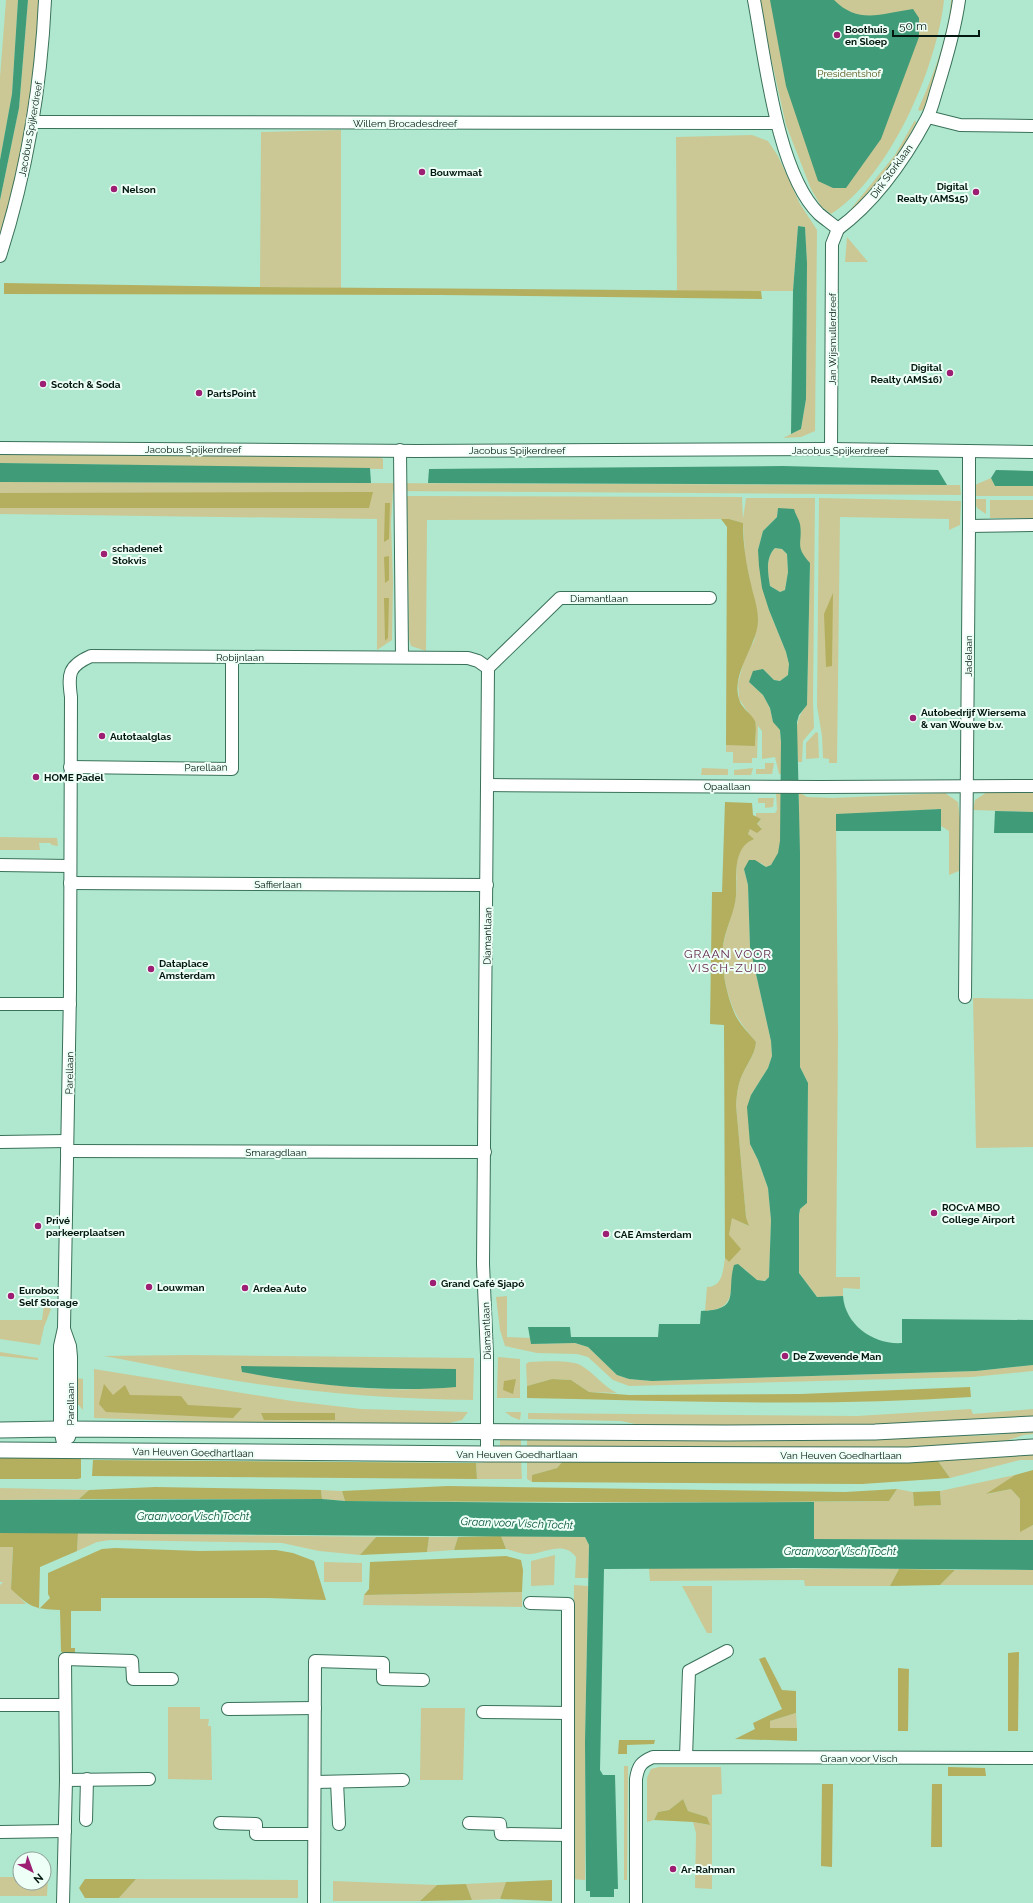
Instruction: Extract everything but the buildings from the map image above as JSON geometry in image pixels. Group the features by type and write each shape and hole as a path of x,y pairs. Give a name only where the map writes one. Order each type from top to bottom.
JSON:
{"main road":[{"path":"0,1430 875,1432 1033,1424"},
{"name":"Van Heuven Goedhartlaan","path":"0,1450 65,1452 908,1455 1033,1447"}],"street":[{"name":"Jacobus Spijkerdreef","path":"0,256 12,218 34,122 43,50 45,0"},
{"path":"754,0 777,123 800,188 818,213 838,229"},
{"name":"Dirk Storklaan","path":"838,229 850,220 879,191 928,117 947,56 959,0"},
{"path":"928,117 960,125 1033,126"},
{"name":"Willem Brocadesdreef","path":"34,122 777,123"},
{"name":"Jan Wijsmullerdreef","path":"831,449 832,244 838,229"},
{"name":"Jacobus Spijkerdreef","path":"0,448 400,450 831,449 1033,452"},
{"path":"400,450 402,657"},
{"name":"Jadelaan","path":"967,787 969,452"},
{"path":"969,526 1033,525"},
{"name":"Diamantlaan","path":"487,1454 487,1355 483,1264 488,668 560,598 710,598"},
{"name":"Robijnlaan","path":"79,661 91,656 468,658 488,668"},
{"name":"Parellaan","path":"70,767 232,768 232,657"},
{"name":"Parellaan","path":"65,1452 70,1352 64,1328 70,1004 71,697 68,679 70,673 79,661"},
{"name":"Opaallaan","path":"488,784 821,787 967,787 988,785 1033,786"},
{"path":"965,997 967,787"},
{"path":"0,865 70,866"},
{"name":"Saffierlaan","path":"70,883 487,885"},
{"path":"0,1004 70,1004"},
{"path":"0,1142 67,1146"},
{"name":"Smaragdlaan","path":"67,1146 485,1152"},
{"path":"530,1603 568,1604 568,1903"},
{"path":"686,1757 689,1671 727,1651"},
{"path":"63,1903 66,1780 65,1659 132,1661 133,1678 172,1679"},
{"path":"314,1903 316,1782 315,1661 383,1663 383,1679 423,1680"},
{"path":"0,1706 65,1706"},
{"path":"228,1709 315,1708"},
{"path":"483,1712 568,1713"},
{"name":"Graan voor Visch","path":"636,1903 636,1779 638,1768 643,1761 653,1757 1033,1758"},
{"path":"86,1820 87,1779"},
{"path":"66,1780 149,1779"},
{"path":"316,1782 403,1780"},
{"path":"337,1782 339,1824"},
{"path":"220,1823 256,1824 256,1834 314,1834"},
{"path":"469,1823 500,1824 501,1834 568,1835"},
{"path":"0,1832 64,1831"}],"green space":[{"path":"6,0 18,0 12,94 0,160 0,77"},
{"path":"28,0 40,0 29,123 0,245 0,200 19,108"},
{"name":"Presidentshof","path":"758,0 944,0 940,27 932,56 921,87 907,118 891,147 873,174 853,197 831,214 821,206 811,189 786,125"},
{"path":"951,0 954,0 954,6 935,81 923,110 920,111 918,110 929,84 943,43"},
{"path":"915,120 916,123 888,171 861,203 850,210 895,155"},
{"path":"341,130 341,288 260,287 261,132"},
{"path":"752,135 768,141 778,156 800,204 817,230 815,431 801,437 783,438 801,429 806,399 807,263 805,227 798,226 793,291 677,291 676,137"},
{"path":"847,237 868,262 845,262"},
{"path":"0,453 377,455 383,459 383,469 0,463"},
{"path":"991,478 995,486 1033,486 1033,496 974,496 975,485"},
{"path":"0,482 960,485 961,495 393,491 391,523 393,582 392,640 377,650 377,519 0,514"},
{"path":"407,496 742,497 743,519 746,498 815,498 814,728 803,741 802,762 798,762 796,732 799,718 807,705 810,564 800,549 798,524 795,513 778,509 777,517 763,531 758,550 769,610 786,652 789,664 788,675 780,681 774,680 763,669 749,682 763,695 770,708 773,721 780,730 781,774 779,774 775,757 762,759 762,731 758,726 757,758 752,758 752,763 733,763 733,752 726,752 726,745 755,745 756,724 739,699 738,683 745,657 754,641 758,620 745,556 743,523 729,519 427,520 426,651 411,646 409,639"},
{"path":"819,498 961,501 960,525 949,530 949,519 840,517 837,763 829,763 829,759 823,758 822,736 817,706"},
{"path":"974,499 986,499 986,514 977,508"},
{"path":"990,500 1033,500 1033,518 990,518"},
{"path":"775,548 782,549 787,554 788,572 785,590 780,592 770,586 768,561"},
{"path":"816,732 818,733 819,758 806,759 806,743"},
{"path":"765,763 774,763 772,774 756,774 756,769 765,769"},
{"path":"702,768 728,769 728,775 701,775"},
{"path":"753,768 751,775 734,775 734,770"},
{"path":"1033,791 1033,812 973,810 975,800 987,792"},
{"path":"799,792 807,797 833,798 945,793 958,802 961,828 959,871 949,875 949,831 941,826 940,809 836,815 838,1036 836,1277 860,1277 860,1289 843,1288 843,1296 817,1297 799,1273 799,1215 800,1209 807,1203 808,1083 800,1067"},
{"path":"776,793 781,793 782,830 779,850 776,858 771,865 766,867 761,863 744,869 748,885 750,947 771,1041 772,1056 768,1068 751,1095 750,1144 758,1160 768,1188 771,1220 769,1277 766,1280 759,1281 745,1269 733,1270 731,1292 726,1303 714,1310 705,1311 707,1287 716,1284 719,1281 723,1272 725,1258 729,1262 729,1235 732,1217 748,1226 736,1105 740,1079 750,1061 756,1042 740,1021 730,1001 727,991 723,970 725,935 736,896 738,856 741,849 753,839 748,834 750,829 762,828 757,825 761,819 756,817 756,813 775,813 777,810"},
{"path":"758,798 774,798 773,807 765,808 765,803 758,803"},
{"path":"0,837 57,838 58,846 50,843 39,843 40,850 0,850"},
{"path":"973,998 1033,999 1033,1147 976,1148"},
{"path":"507,1296 507,1337 530,1338 531,1344 575,1343 588,1347 617,1375 629,1379 652,1381 976,1371 1033,1365 1033,1371 972,1377 629,1386 613,1380 588,1357 577,1354 537,1353 505,1346 500,1330 496,1297"},
{"path":"44,1305 51,1309 44,1327 40,1345 0,1339 0,1320 42,1320"},
{"path":"0,1352 38,1358 38,1360 0,1356"},
{"path":"188,1355 474,1358 473,1400 365,1395 284,1388 219,1378 104,1356","holes":["265,1377 415,1390 360,1388"]},
{"path":"498,1357 520,1359 520,1398 497,1398"},
{"path":"556,1361 577,1364 587,1369 607,1387 617,1393 589,1392 571,1380 552,1379 527,1386 526,1364 529,1362"},
{"path":"94,1369 292,1401 361,1409 468,1412 462,1420 445,1424 237,1425 216,1422 94,1418"},
{"path":"75,1378 83,1379 83,1410 76,1402"},
{"path":"971,1409 973,1414 1033,1409 1033,1418 919,1427 650,1427 621,1421 528,1419 528,1413 857,1416"},
{"path":"505,1412 521,1412 520,1420 512,1417"},
{"path":"1033,1431 1033,1434 1024,1435 996,1444 904,1449 527,1448 527,1438 869,1439 995,1435"},
{"path":"500,1438 521,1438 521,1448 500,1448"},
{"path":"1033,1453 1033,1460 1020,1460 950,1478 938,1461"},
{"path":"521,1459 522,1479 477,1479 476,1463"},
{"path":"527,1460 564,1460 557,1468 532,1475 532,1482 527,1479"},
{"path":"1015,1475 987,1494 1011,1489 1020,1499 1020,1531 1033,1525 1033,1540 814,1539 814,1502 889,1501 897,1489 913,1492 914,1506 941,1505 940,1491"},
{"path":"0,1488 89,1490 79,1499 0,1500"},
{"path":"321,1490 342,1491 345,1501 322,1499"},
{"path":"78,1533 376,1537 360,1555 319,1551 282,1543 110,1540 97,1542 77,1551"},
{"path":"501,1536 585,1537 589,1545 588,1578 575,1578 576,1557 571,1552 561,1548 531,1554 522,1553 506,1549"},
{"path":"429,1537 458,1537 454,1550 427,1552"},
{"path":"13,1546 11,1588 26,1604 0,1604 0,1585 3,1582 0,1582 0,1547"},
{"path":"555,1555 554,1585 531,1586 531,1561"},
{"path":"324,1562 362,1563 362,1582 324,1582"},
{"path":"649,1568 899,1569 890,1586 805,1586 804,1580 650,1581"},
{"path":"955,1570 1033,1570 1033,1585 940,1585"},
{"path":"574,1585 588,1586 585,1741 585,1880 571,1879"},
{"path":"682,1586 712,1586 712,1633 707,1633"},
{"path":"522,1592 522,1607 363,1605 364,1595"},
{"path":"168,1707 200,1707 200,1719 209,1719 208,1726 211,1726 212,1780 168,1779"},
{"path":"421,1708 465,1708 463,1780 420,1780"},
{"path":"796,1713 797,1728 770,1729 770,1721"},
{"path":"624,1766 628,1766 627,1880 624,1880"},
{"path":"659,1767 721,1767 722,1794 712,1795 712,1889 695,1888 696,1833 693,1822 709,1825 707,1817 688,1811 683,1799 669,1810 658,1812 654,1820 647,1822 647,1778 651,1769"},
{"path":"0,1877 12,1877 12,1891 47,1891 47,1896 0,1896"},
{"path":"136,1879 298,1880 298,1898 119,1898"},
{"path":"333,1881 437,1885 420,1901 333,1901"},
{"path":"506,1882 500,1899 472,1900 466,1884"}],"shaded area":[{"path":"4,283 260,287 761,291 762,299 440,295 4,294"},
{"path":"373,492 369,508 0,508 0,493"},
{"path":"385,503 390,503 389,539 384,542"},
{"path":"721,519 729,519 743,523 746,561 757,610 757,629 741,669 738,689 740,702 751,715 756,724 755,746 726,745 727,527"},
{"path":"389,556 389,580 385,583 384,557"},
{"path":"833,593 832,666 826,667 824,614"},
{"path":"384,598 389,598 388,638 385,641"},
{"path":"725,802 752,803 753,815 761,819 757,824 762,829 757,833 750,829 748,834 754,839 747,843 739,856 736,872 736,896 733,912 725,935 723,949 723,969 727,991 733,1010 739,1021 756,1042 753,1054 740,1079 736,1105 746,1217 749,1226 732,1218 729,1235 741,1249 729,1262 725,1258 724,1025 710,1024 712,892 722,892"},
{"path":"516,1379 513,1394 503,1390 504,1381"},
{"path":"552,1379 571,1380 589,1392 629,1395 801,1394 970,1387 971,1397 804,1403 527,1398 527,1386"},
{"path":"104,1384 113,1395 125,1385 130,1395 181,1396 188,1405 242,1408 233,1418 106,1412 99,1404"},
{"path":"261,1413 335,1413 335,1420 264,1420"},
{"path":"0,1457 81,1458 81,1478 0,1479"},
{"path":"93,1460 476,1463 477,1479 92,1476"},
{"path":"564,1460 938,1461 950,1478 862,1484 532,1482 532,1475 557,1468"},
{"path":"1033,1470 1033,1525 1020,1532 1020,1499 1011,1489 986,1494 1015,1475"},
{"path":"448,1486 845,1492 897,1489 889,1501 753,1502 345,1501 342,1491"},
{"path":"155,1487 321,1490 322,1499 79,1499 89,1490"},
{"path":"940,1491 941,1505 914,1506 913,1492"},
{"path":"0,1533 78,1533 77,1551 40,1567 39,1608 32,1606 23,1600 11,1589 13,1547 0,1547"},
{"path":"501,1536 506,1549 454,1550 458,1537"},
{"path":"376,1537 429,1537 427,1552 360,1555"},
{"path":"115,1548 199,1551 276,1550 293,1553 314,1561 326,1600 268,1598 101,1598 101,1611 71,1611 71,1648 75,1648 75,1654 63,1654 61,1651 60,1610 40,1608 50,1598 48,1594 48,1573 102,1549"},
{"path":"506,1556 521,1560 523,1570 522,1592 364,1595 369,1589 370,1562"},
{"path":"899,1569 955,1570 940,1585 890,1586"},
{"path":"1019,1652 1018,1731 1008,1731 1008,1653"},
{"path":"765,1657 782,1690 796,1691 796,1713 770,1721 770,1728 797,1728 797,1741 735,1739 755,1729 753,1723 782,1709 759,1659"},
{"path":"898,1668 909,1669 908,1731 898,1731"},
{"path":"619,1740 655,1740 654,1744 627,1745 627,1754 618,1754"},
{"path":"948,1767 985,1768 986,1776 948,1776"},
{"path":"822,1784 833,1784 832,1867 821,1866"},
{"path":"932,1784 942,1784 942,1847 931,1847"},
{"path":"683,1799 688,1811 707,1817 710,1825 693,1822 654,1820 658,1812 669,1810"},
{"path":"85,1879 136,1879 119,1898 85,1898 79,1888"},
{"path":"552,1880 552,1901 500,1899 506,1882"},
{"path":"466,1884 472,1900 420,1901 437,1885"}],"water":[{"path":"18,0 28,0 19,108 0,200 0,160 12,94"},
{"name":"Presidentshof","path":"770,0 834,0 843,8 853,13 862,15 881,15 913,9 919,18 919,37 881,139 846,188 833,188 818,181 786,86"},
{"path":"798,226 805,227 807,263 806,399 801,429 791,434 793,291"},
{"path":"0,463 370,468 371,483 0,482"},
{"path":"783,466 938,470 947,485 428,483 429,469"},
{"path":"996,470 1033,471 1033,486 995,486 991,478"},
{"path":"778,508 794,509 800,524 800,544 802,552 810,563 807,705 799,715 797,722 800,853 800,1067 808,1083 807,1203 800,1209 799,1215 799,1273 817,1297 843,1296 849,1316 855,1324 872,1337 881,1341 902,1343 902,1319 1033,1320 1033,1365 976,1371 652,1381 629,1379 617,1375 588,1347 575,1343 531,1344 528,1327 570,1327 571,1337 658,1337 659,1324 700,1324 701,1311 714,1310 727,1303 730,1298 734,1265 738,1264 757,1280 765,1281 769,1277 771,1220 768,1188 758,1160 750,1144 747,1107 751,1095 768,1068 772,1056 771,1041 750,947 748,885 744,869 749,860 755,860 766,867 771,865 778,853 780,841 780,730 773,722 770,708 763,695 749,682 753,671 763,669 774,680 780,681 788,675 789,664 786,652 762,588 759,566 758,550 763,531 777,517","holes":["775,548 782,549 787,554 788,572 785,590 780,592 770,586 768,561"]},
{"path":"941,809 941,831 836,831 836,814"},
{"path":"995,811 1033,812 1033,833 994,833"},
{"path":"241,1366 456,1369 456,1387 402,1389 348,1387 295,1381 242,1372"},
{"name":"Graan voor Visch Tocht","path":"322,1499 345,1501 566,1503 814,1502 814,1539 1033,1540 1033,1570 795,1568 604,1569 600,1770 603,1775 615,1775 618,1889 614,1889 614,1903 590,1903 590,1891 586,1891 585,1741 589,1545 585,1537 0,1533 0,1500"}],"pier":[{"path":"614,1889 620,1889 616,1891 616,1903 588,1903 588,1893 584,1891 590,1891 590,1897 614,1897"}],"place":[{"name":"Boothuis en Sloep","path":"837,35"},
{"name":"Bouwmaat","path":"422,172"},
{"name":"Nelson","path":"114,189"},
{"name":"Digital Realty (AMS15)","path":"976,192"},
{"name":"Digital Realty (AMS16)","path":"950,373"},
{"name":"Scotch & Soda","path":"43,384"},
{"name":"PartsPoint","path":"199,393"},
{"name":"schadenet Stokvis","path":"104,554"},
{"name":"Autobedrijf Wiersema & van Wouwe b.v.","path":"913,718"},
{"name":"Autotaalglas","path":"102,736"},
{"name":"HOME Padel","path":"36,777"},
{"name":"Dataplace Amsterdam","path":"151,969"},
{"name":"ROCvA MBO College Airport","path":"934,1213"},
{"name":"Privé parkeerplaatsen","path":"38,1226"},
{"name":"CAE Amsterdam","path":"606,1234"},
{"name":"Grand Café Sjapó","path":"433,1283"},
{"name":"Louwman","path":"149,1287"},
{"name":"Ardea Auto","path":"245,1288"},
{"name":"Eurobox Self Storage","path":"11,1296"},
{"name":"De Zwevende Man","path":"785,1356"},
{"name":"Ar-Rahman","path":"673,1869"}],"district":[{"name":"GRAAN VOOR VISCH-ZUID","path":"728,961"}]}
